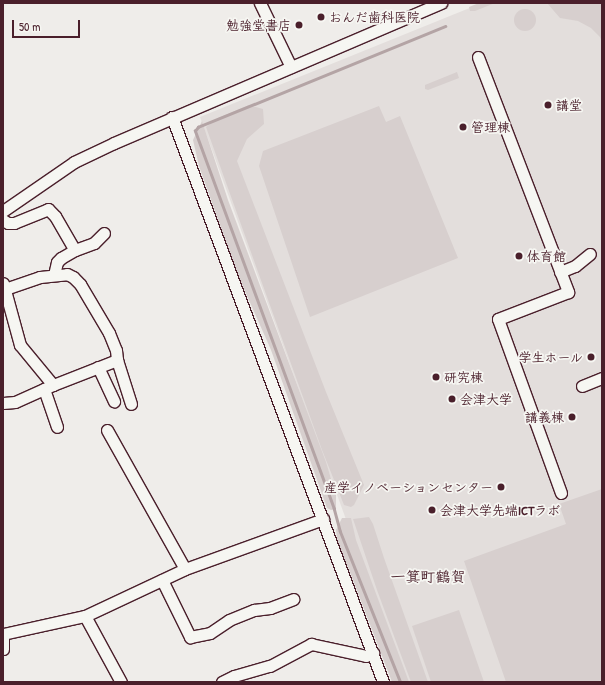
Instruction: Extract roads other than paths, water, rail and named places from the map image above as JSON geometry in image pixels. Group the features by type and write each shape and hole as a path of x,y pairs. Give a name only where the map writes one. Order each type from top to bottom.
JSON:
{"street":[{"path":"75,250 55,216 48,209 14,223 8,223 4,212 74,162 172,117 441,3"},
{"path":"262,4 290,67"},
{"path":"478,57 568,292 498,318 561,493"},
{"path":"172,117 383,682"},
{"path":"54,275 57,262 75,250 94,243 104,233"},
{"path":"560,272 574,266 590,254"},
{"path":"57,427 48,387 20,345 4,286 54,275 67,274 74,277 80,284 109,333 116,350 117,360 131,404"},
{"path":"3,403 15,402 48,387 117,360"},
{"path":"98,367 114,402"},
{"path":"582,386 602,378"},
{"path":"107,430 185,569"},
{"path":"3,634 85,616 185,569 322,519"},
{"path":"162,580 190,637 210,633 229,620 254,610 270,608 293,599"},
{"path":"85,616 120,682"},
{"path":"3,637 3,649"},
{"path":"222,682 234,676 270,666 311,644 366,656 373,653"}],"waterway":[{"path":"400,682 340,532 334,509 195,131 198,127 445,26"}],"place":[{"name":"おんだ歯科医院","path":"321,17"},
{"name":"勉強堂書店","path":"299,25"},
{"name":"講堂","path":"548,105"},
{"name":"管理棟","path":"463,127"},
{"name":"体育館","path":"519,256"},
{"name":"学生ホール","path":"591,357"},
{"name":"研究棟","path":"436,377"},
{"name":"会津大学","path":"452,399"},
{"name":"講義棟","path":"572,417"},
{"name":"産学イノベーションセンター","path":"501,487"},
{"name":"会津大学先端ICTラボ","path":"432,510"}],"district":[{"name":"一箕町鶴賀","path":"428,577"}]}
